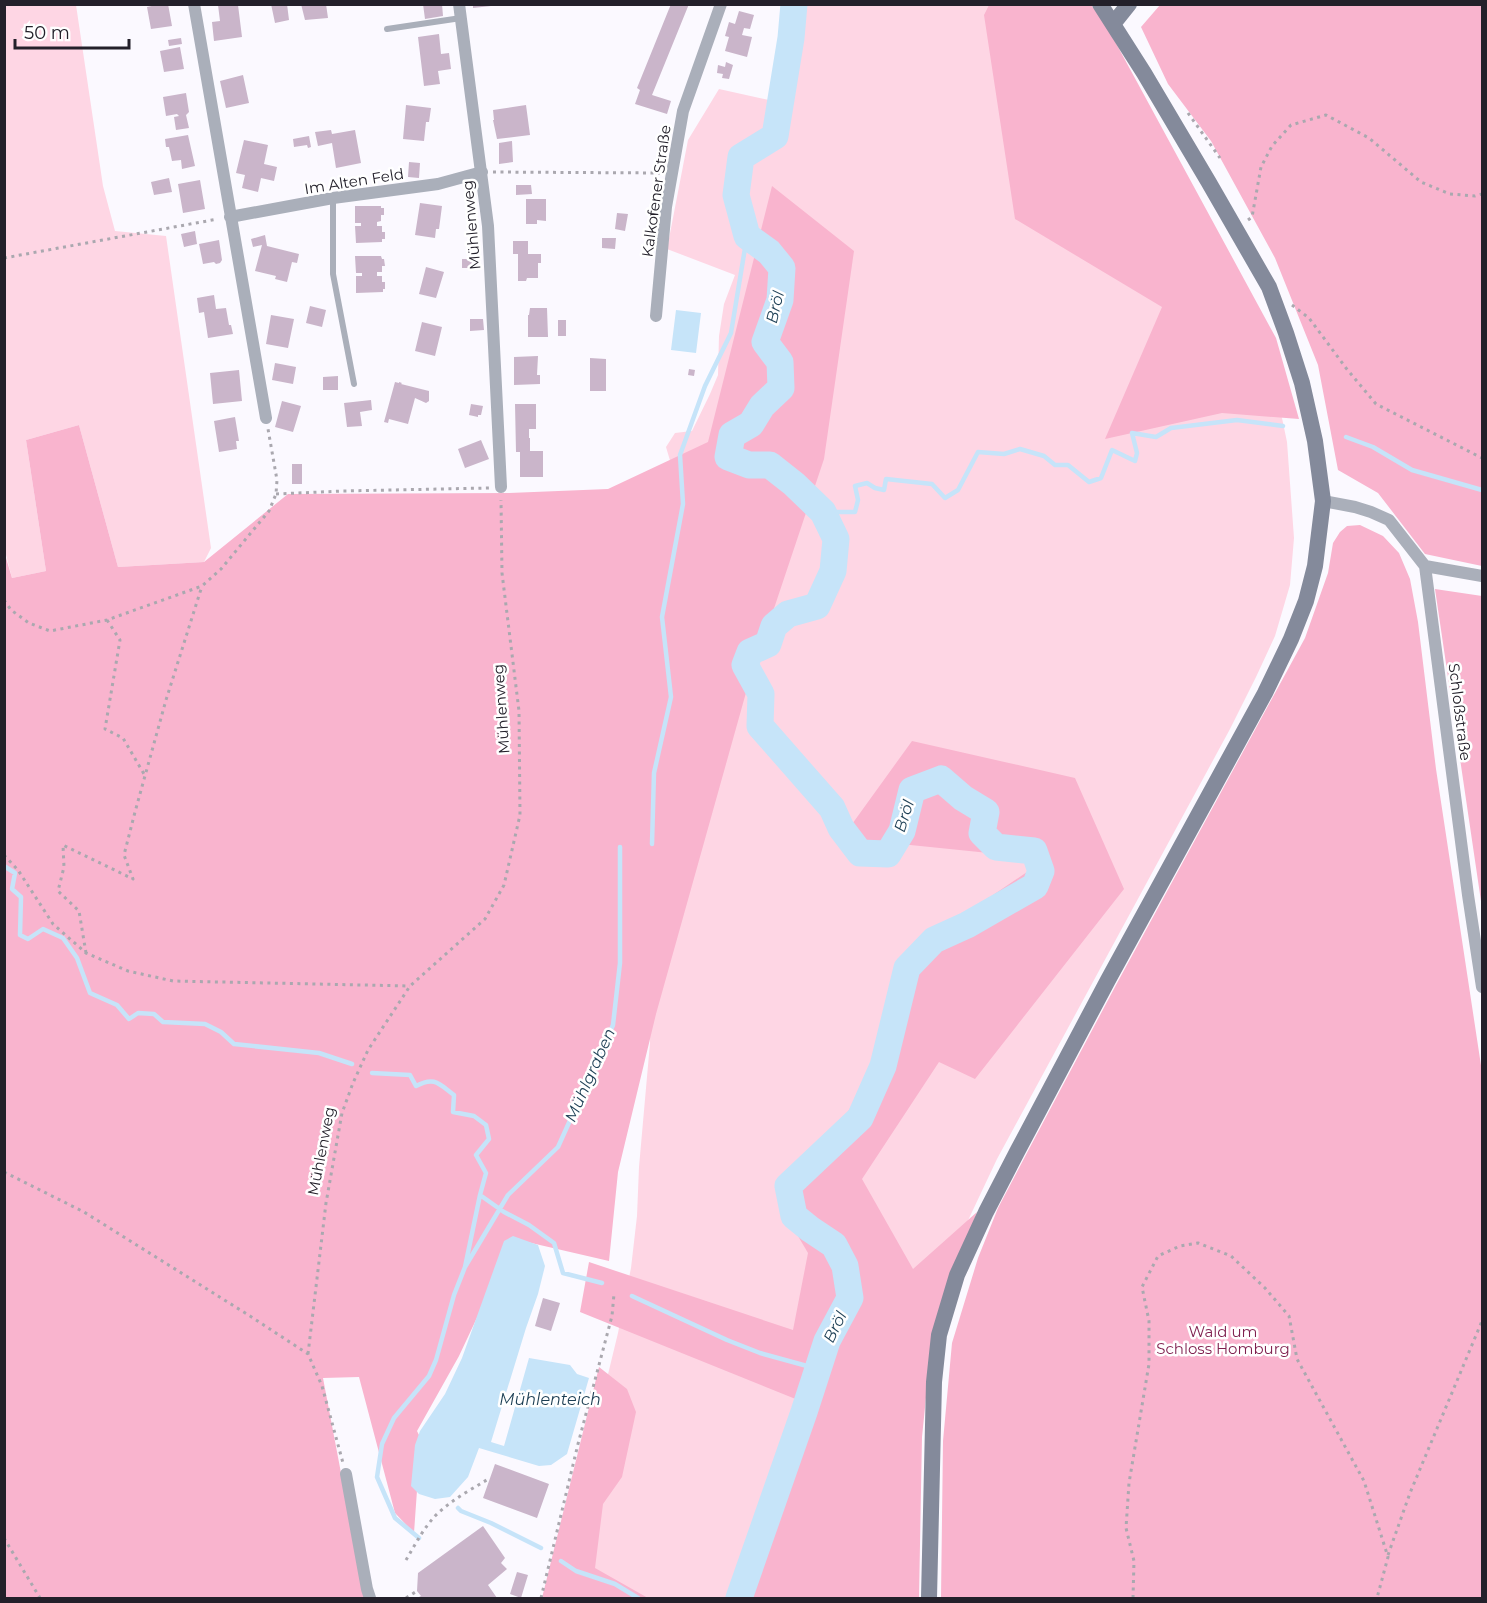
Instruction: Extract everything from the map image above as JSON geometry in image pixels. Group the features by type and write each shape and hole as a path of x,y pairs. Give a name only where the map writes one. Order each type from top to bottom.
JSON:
{"main road":[{"path":"929,1599 933,1382 939,1335 957,1275 986,1212 1029,1130 1265,693 1291,639 1306,601 1315,566 1323,501 1315,441 1302,383 1269,287 1150,82 1100,4"},
{"path":"1113,24 1128,4"}],"street":[{"path":"194,4 266,418"},
{"name":"Mühlenweg","path":"459,4 488,226 501,487"},
{"name":"Kalkofener Straße","path":"656,316 666,207 683,111 721,4"},
{"name":"Im Alten Feld","path":"230,217 333,198 438,184 482,172"},
{"path":"1323,501 1355,507 1389,520 1425,566 1482,576"},
{"name":"Schloßstraße","path":"1425,566 1482,987"},
{"path":"346,1474 370,1599"}],"lane":[{"path":"387,29 461,18"},
{"path":"333,198 333,274 354,384"}],"path":[{"path":"1236,228 1252,217 1261,167 1272,146 1291,125 1326,115 1369,138 1421,182 1450,194 1475,196 1482,194"},
{"path":"482,172 671,173"},
{"path":"4,258 230,217"},
{"path":"1269,287 1310,318 1346,369 1376,404 1482,458"},
{"path":"4,600 11,610 29,623 50,631 107,620 202,586 221,569 269,511 276,494 277,480 266,418"},
{"path":"276,494 501,487"},
{"name":"Mühlenweg","path":"308,1354 326,1203 342,1113 352,1083 368,1050 410,986 485,919 504,885 520,815 519,711 502,573 501,487"},
{"path":"86,953 79,911 58,891 64,867 63,845 134,879 124,855 166,700 202,586"},
{"path":"107,620 120,640 105,729 123,738 145,774"},
{"path":"4,855 18,870 53,924 86,953 128,972 173,981 410,986"},
{"path":"4,1172 84,1212 308,1354 322,1386 346,1474"},
{"path":"1133,1599 1134,1561 1126,1528 1129,1483 1149,1365 1149,1321 1142,1287 1158,1256 1180,1246 1198,1243 1231,1256 1265,1288 1289,1317 1297,1359 1364,1482 1388,1557"},
{"path":"541,1599 578,1444 612,1316 614,1294"},
{"path":"1377,1599 1388,1557 1410,1493 1482,1321"},
{"path":"406,1560 436,1515 464,1493 490,1478"},
{"path":"4,1538 40,1599"},
{"path":"406,1599 417,1591"}],"shaded area":[{"path":"5,5 76,5 103,186 115,231 166,236 211,548 204,562 118,567 79,425 26,440 46,571 12,578 5,551"},
{"path":"784,5 1066,5 1273,375 1287,442 1294,538 1290,585 1275,636 1230,729 997,1159 947,1265 918,1420 918,1598 549,1598 618,1333 631,1268 637,1216 650,1043 648,971 674,474 666,447 675,433 692,431 718,375 719,336 724,304 735,275 667,249 688,140 719,89 769,100 783,52"}],"green space":[{"path":"989,5 1091,5 1105,23 1276,338 1299,419 1222,413 1105,439 1162,307 1015,219 984,15"},
{"path":"1160,5 1482,5 1482,566 1425,554 1378,493 1338,470 1318,365 1275,258 1211,141 1168,84 1141,27"},
{"path":"772,186 854,251 824,459 747,689 656,1014 618,1172 609,1261 514,1239 459,1356 417,1431 423,1443 419,1462 414,1533 395,1513 359,1377 323,1378 352,1531 368,1598 5,1598 4,551 12,578 46,571 26,440 79,425 118,567 204,562 288,494 509,493 608,489 708,442"},
{"name":"Wald um Schloss Homburg","path":"1360,525 1383,536 1399,553 1410,579 1482,1072 1482,1598 941,1598 943,1441 952,1343 978,1258 998,1208 1029,1149 1305,638 1328,573 1333,543 1347,526"},
{"path":"1435,589 1482,596 1482,908"},
{"path":"912,741 1075,778 1124,889 975,1079 939,1062 862,1179 913,1269 977,1212 932,1338 922,1437 919,1598 753,1598 803,1402 580,1312 589,1262 793,1330 808,1253 785,1214 865,1084 902,957 1046,859 842,838"},
{"path":"599,1367 627,1389 636,1412 622,1477 603,1504 595,1568 648,1598 542,1598"}],"water":[{"path":"676,310 701,313 696,353 671,350"},
{"name":"Mühlenteich","path":"513,1236 538,1245 545,1266 491,1442 504,1446 529,1358 570,1365 577,1374 589,1378 567,1454 551,1465 539,1466 479,1448 468,1477 450,1497 435,1499 419,1494 411,1486 415,1445 420,1431 445,1394 462,1358 504,1241"}],"building":[{"path":"168,4 172,26 151,29 147,7"},
{"path":"271,4 287,4 289,20 275,23"},
{"path":"301,4 326,4 328,18 305,20"},
{"path":"423,4 442,4 443,16 425,19"},
{"path":"473,4 490,4 491,6 473,8"},
{"path":"671,4 689,4 652,95 671,101 667,114 635,104 640,90 637,88"},
{"path":"218,5 238,5 242,37 214,41 212,22 220,21"},
{"path":"739,11 754,15 750,29 744,28 742,35 752,37 747,57 725,51 729,37 725,36 729,22 735,24"},
{"path":"439,34 441,54 449,53 451,69 438,71 440,84 424,86 418,37"},
{"path":"181,38 182,44 169,46 168,40"},
{"path":"180,47 184,69 164,72 160,51"},
{"path":"726,62 733,65 729,79 722,78 723,74 717,73 718,65 725,67"},
{"path":"243,75 249,103 226,108 220,81"},
{"path":"186,93 189,112 186,115 189,128 176,130 174,117 179,116 177,114 166,116 163,97"},
{"path":"406,105 431,108 429,122 426,122 424,141 403,139"},
{"path":"526,105 530,135 497,139 493,110"},
{"path":"331,130 332,134 355,130 361,163 336,168 332,143 318,146 315,132"},
{"path":"188,135 195,166 182,169 181,160 172,161 165,139"},
{"path":"309,136 311,147 308,148 307,145 294,147 293,139"},
{"path":"244,140 268,145 264,164 277,167 274,181 261,178 258,192 242,188 245,175 236,173"},
{"path":"512,141 513,162 499,164 499,143"},
{"path":"409,162 420,163 419,178 408,177"},
{"path":"169,178 172,192 154,195 151,182"},
{"path":"200,180 205,209 183,213 178,184"},
{"path":"516,185 531,185 532,194 516,195"},
{"path":"526,199 546,199 546,221 537,220 537,224 526,224"},
{"path":"420,203 442,206 439,229 436,229 435,238 415,235"},
{"path":"355,206 384,208 381,221 377,222 377,226 382,226 382,232 385,232 385,239 382,239 382,242 356,243 355,226 361,226 361,223 355,223"},
{"path":"617,213 628,214 625,231 615,229"},
{"path":"195,231 197,244 184,247 181,234"},
{"path":"265,235 267,246 299,254 297,263 292,262 287,282 275,279 276,276 255,271 262,245 253,247 251,239"},
{"path":"602,238 616,238 615,249 602,248"},
{"path":"219,240 222,260 220,263 203,264 199,244"},
{"path":"513,241 528,241 528,254 541,254 541,263 538,263 538,278 518,281 518,254 513,254"},
{"path":"355,256 381,256 384,259 385,266 382,266 382,272 377,272 377,276 382,276 382,282 385,282 383,292 356,293 356,276 362,276 362,273 356,273"},
{"path":"462,259 478,259 478,268 462,268"},
{"path":"426,267 444,272 436,298 419,294"},
{"path":"214,295 216,309 226,308 233,334 208,338 204,312 199,313 197,298"},
{"path":"310,306 326,310 322,327 306,323"},
{"path":"530,308 547,308 548,337 528,337"},
{"path":"271,315 294,319 288,348 266,344"},
{"path":"470,319 483,319 484,330 470,331"},
{"path":"558,320 566,320 566,336 558,336"},
{"path":"422,322 442,327 435,356 415,351"},
{"path":"538,356 537,375 540,375 540,384 514,385 514,357"},
{"path":"590,358 606,359 606,391 590,391"},
{"path":"275,363 296,367 293,384 272,380"},
{"path":"689,369 695,370 694,376 688,375"},
{"path":"239,370 242,401 213,404 210,373"},
{"path":"338,376 338,390 323,390 323,377"},
{"path":"395,382 429,391 429,401 426,403 415,398 408,424 389,419 388,423 384,422"},
{"path":"371,400 372,410 360,412 362,426 347,427 344,403"},
{"path":"282,401 301,406 293,432 275,427"},
{"path":"471,404 483,406 481,415 478,417 469,415"},
{"path":"515,404 536,404 536,429 529,429 530,451 543,451 543,477 520,477 520,452 516,452"},
{"path":"235,417 239,441 236,441 237,449 219,452 214,421"},
{"path":"481,440 489,459 465,468 458,449"},
{"path":"292,464 302,464 302,484 292,484"},
{"path":"543,1298 560,1303 551,1331 535,1326"},
{"path":"495,1464 549,1484 537,1518 483,1498"},
{"path":"483,1526 505,1558 501,1563 507,1569 488,1585 497,1598 417,1598 421,1596 417,1591 418,1573"},
{"path":"517,1572 528,1575 521,1598 510,1594"}],"waterway":[{"name":"Bröl","path":"739,1598 827,1341 850,1298 845,1266 834,1245 794,1216 788,1186 860,1118 883,1066 907,968 934,940 967,925 1035,886 1041,871 1034,851 996,847 982,833 986,812 963,798 941,779 912,790 902,831 888,854 860,853 841,828 832,808 760,726 761,694 745,665 750,652 768,644 774,626 788,614 817,606 833,571 836,539 823,512 770,465 749,465 728,457 732,435 751,424 762,406 781,388 780,362 765,342 780,300 782,268 769,252 747,236 736,195 741,157 775,136 791,38 794,4"},
{"path":"652,844 654,773 671,697 662,617 683,504 680,455 705,386 731,333 747,236"},
{"path":"823,512 855,512 858,500 855,486 867,483 884,490 886,479 932,484 945,498 958,490 978,452 1004,454 1020,449 1044,456 1055,465 1068,465 1089,482 1101,478 1112,450 1135,461 1137,453 1132,433 1156,437 1171,428 1237,420 1283,426"},
{"path":"1346,437 1373,447 1412,470 1482,490"},
{"name":"Mühlgraben","path":"465,1267 508,1195 558,1147 613,1025 620,963 620,847"},
{"path":"4,866 15,873 12,889 21,897 20,935 28,939 43,929 63,938 77,958 90,993 117,1005 129,1019 138,1013 154,1014 163,1022 205,1024 221,1032 234,1044 319,1053 352,1064"},
{"path":"372,1073 410,1075 416,1086 432,1082 454,1095 453,1112 474,1116 486,1125 489,1139 476,1155 486,1173 480,1195 554,1243 563,1273 602,1283"},
{"name":"Mühlgraben","path":"419,1538 395,1518 377,1477 382,1444 394,1418 429,1376 436,1360 454,1295 465,1267 480,1195"},
{"path":"632,1296 760,1353 818,1369"},
{"path":"458,1508 541,1548"},
{"path":"561,1561 576,1571 615,1584 638,1598"}]}
